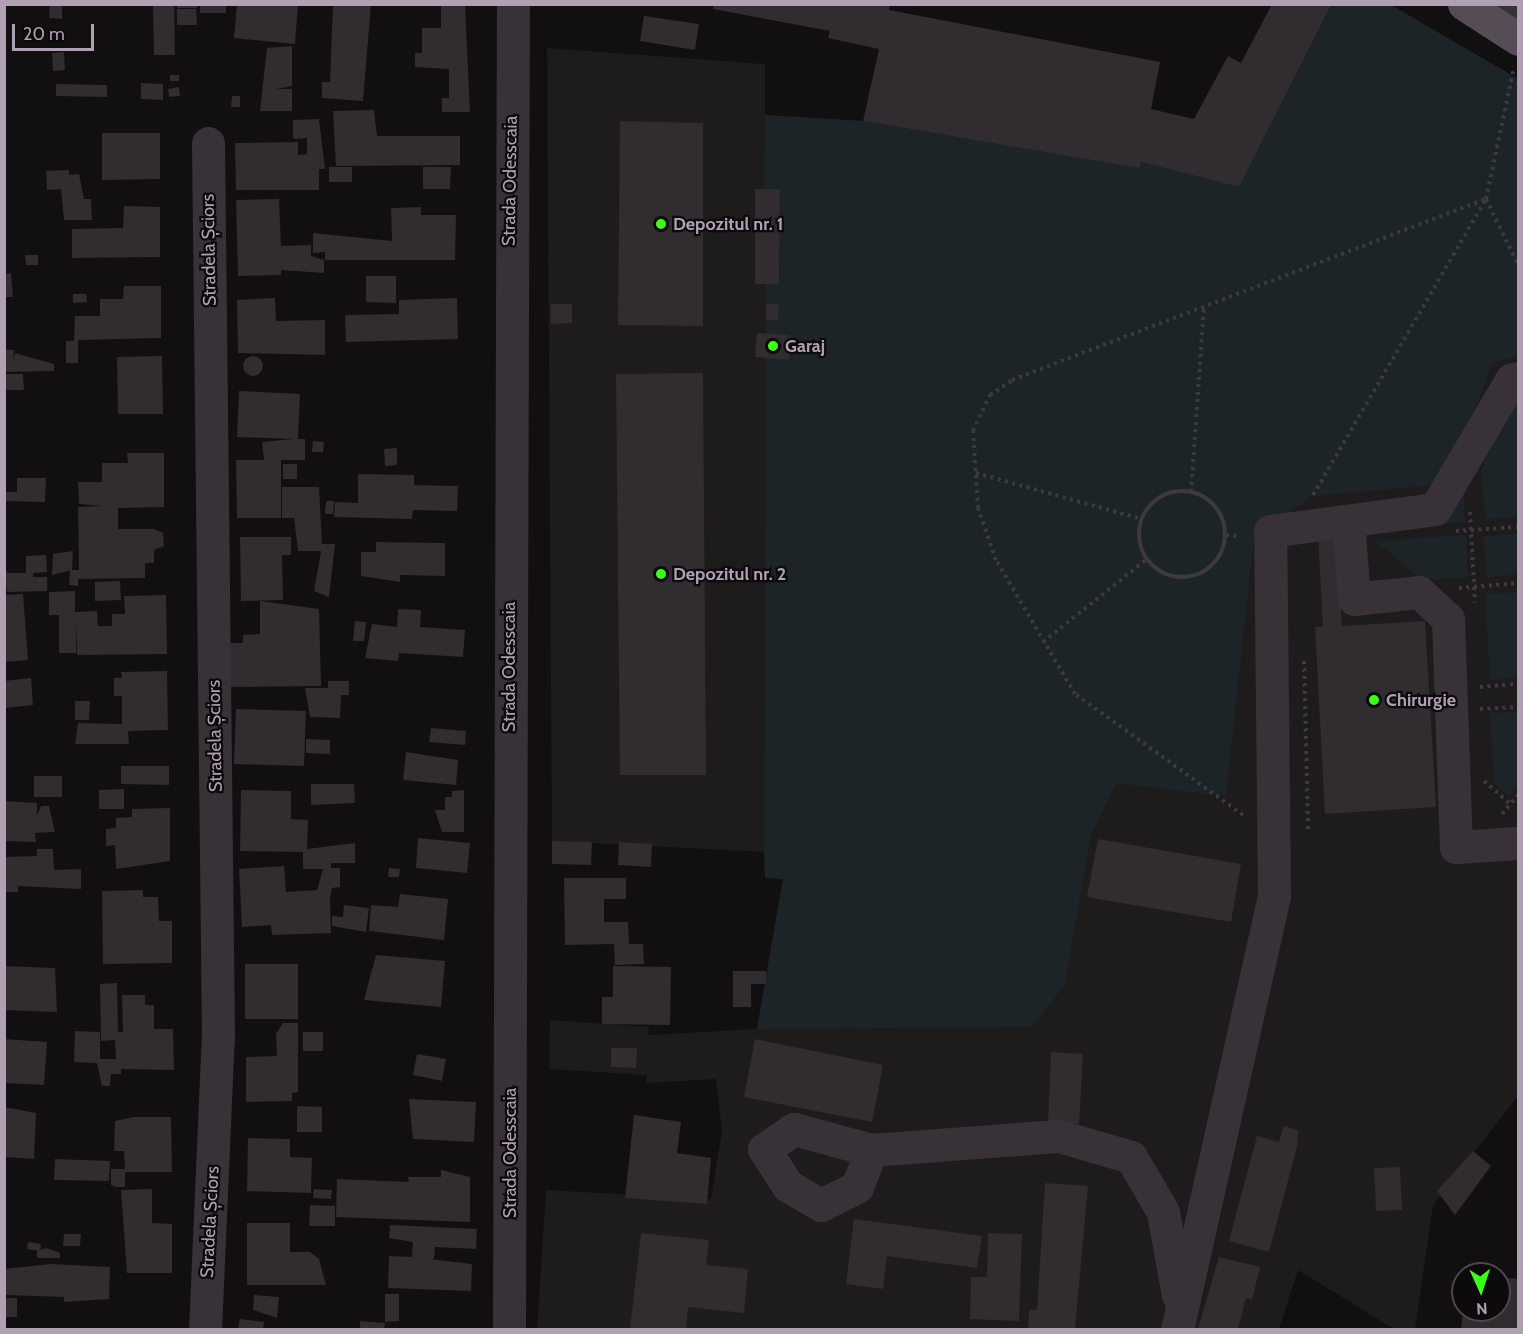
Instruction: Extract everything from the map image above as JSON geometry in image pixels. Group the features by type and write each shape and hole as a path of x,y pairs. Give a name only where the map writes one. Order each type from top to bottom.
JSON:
{"main road":[{"path":"1464,4 1510,31"}],"street":[{"name":"Strada Odesscaia","path":"509,1329 513,4"},
{"name":"Stradela Șciors","path":"205,1329 218,1037 208,143"},
{"path":"1179,1320 1274,896 1270,531 1435,508 1511,380 1518,378"},
{"path":"1348,521 1354,599 1419,592 1448,619 1456,847 1518,843"},
{"path":"871,1150 1059,1136 1131,1157 1163,1212 1179,1320"}],"path":[{"path":"1312,496 1486,199 1510,31"},
{"path":"1486,199 1518,265"},
{"path":"1252,820 1075,694 996,560 978,508 973,431 990,395 1012,380 1486,199"},
{"path":"1191,492 1204,308"},
{"path":"976,473 1142,519"},
{"path":"1191,492 1204,497 1223,520 1226,535 1217,560 1207,570 1182,578 1147,559 1139,534 1142,519 1161,497 1191,492"},
{"path":"1043,642 1147,559"},
{"path":"1419,592 1518,583"},
{"path":"1450,700 1518,684"},
{"path":"1450,700 1518,707"},
{"path":"1484,782 1510,804"}],"shaded area":[{"path":"1332,5 1391,5 1518,79 1518,1096 1433,1205 1415,1329 1394,1329 1298,1270 1279,1329 537,1330 546,1190 711,1199 722,1131 716,1079 646,1083 647,1075 549,1069 550,1020 649,1027 648,1035 757,1029 783,879 765,878 764,852 552,841 547,48 765,64 765,115 863,121 1139,168 1141,162 1239,187"},
{"path":"1332,5 1391,5 1518,79 1518,356 1492,363 1466,435 1436,485 1312,496 1254,537 1226,796 1116,783 1090,838 1065,985 1031,1027 757,1029 783,879 765,878 764,852 766,358 789,360 790,335 766,334 766,284 779,284 780,190 764,189 765,115 863,121 1139,168 1141,162 1239,187"},
{"path":"1518,384 1518,517 1485,519 1481,470"},
{"path":"1464,493 1465,522 1358,530 1441,512"},
{"path":"1518,534 1518,574 1487,578 1483,537"},
{"path":"1466,535 1468,577 1422,580 1375,541"},
{"path":"1518,592 1518,678 1490,680 1485,594"},
{"path":"1518,712 1518,786 1509,797 1494,783 1490,713"}],"building":[{"path":"50,4 62,4 62,19 49,18"},
{"path":"153,4 174,4 175,55 154,55"},
{"path":"177,4 197,4 197,8 177,8"},
{"path":"200,4 226,4 226,13 200,13"},
{"path":"237,4 298,4 295,44 234,38"},
{"path":"333,4 371,4 363,101 322,98 322,82 330,82"},
{"path":"441,4 465,4 470,112 442,112 442,98 449,98 449,69 415,67 415,53 422,53 422,28 441,28"},
{"path":"714,4 890,4 889,10 1160,62 1151,109 1194,119 1228,56 1241,63 1272,4 1332,4 1239,187 1141,162 1139,168 863,121 879,49 828,38 830,31 713,9"},
{"path":"177,9 196,9 197,25 177,25"},
{"path":"644,16 699,24 695,50 640,41"},
{"path":"292,46 292,86 276,89 292,89 292,111 260,111 267,48"},
{"path":"64,52 65,70 53,71 52,53"},
{"path":"170,75 179,75 179,81 170,81"},
{"path":"141,83 163,84 163,100 141,99"},
{"path":"56,84 107,85 107,97 56,96"},
{"path":"179,87 180,96 169,97 168,89"},
{"path":"232,96 240,96 240,107 231,107"},
{"path":"374,110 377,136 460,136 460,165 336,166 333,111"},
{"path":"319,119 325,169 319,169 319,190 236,190 235,143 298,142 298,155 307,154 307,138 293,139 293,120"},
{"name":"Depozitul nr. 1","path":"620,121 703,123 703,326 618,325"},
{"path":"102,133 160,133 160,179 102,180"},
{"path":"329,167 352,167 352,182 329,182"},
{"path":"423,167 451,167 450,189 423,189"},
{"path":"69,170 69,175 79,174 84,199 91,199 92,220 64,220 61,189 47,190 46,171"},
{"path":"755,189 780,189 779,284 755,284"},
{"path":"279,199 281,246 311,245 311,256 324,260 324,273 281,270 281,275 238,276 236,200"},
{"path":"124,206 160,207 160,257 72,258 72,229 123,228"},
{"path":"421,207 421,215 456,215 455,260 325,260 325,252 313,253 313,233 392,241 391,208"},
{"path":"25,255 38,255 38,265 26,265"},
{"path":"11,273 13,297 5,297 5,274"},
{"path":"366,276 396,276 396,303 366,302"},
{"path":"124,286 161,286 161,338 78,340 78,363 66,363 66,341 74,341 75,316 100,316 100,299 123,299"},
{"path":"73,294 86,294 87,302 73,303"},
{"path":"275,298 276,321 325,320 325,355 238,353 237,300"},
{"path":"457,298 458,339 346,342 345,315 399,314 399,300"},
{"path":"551,304 572,304 572,323 551,324"},
{"path":"766,304 779,304 778,320 766,320"},
{"name":"Garaj","path":"757,333 790,335 789,360 755,357"},
{"path":"4,349 14,350 13,363 15,353 54,364 54,371 4,372"},
{"path":"162,356 163,414 118,414 117,357"},
{"path":"253,356 260,359 263,366 260,373 253,376 246,373 243,366 246,359"},
{"name":"Depozitul nr. 2","path":"703,373 706,775 620,775 616,374"},
{"path":"6,374 23,374 24,390 6,390"},
{"path":"239,391 300,394 298,439 305,439 305,460 281,460 281,518 237,518 236,460 264,460 262,442 293,439 237,437"},
{"path":"313,441 324,442 323,452 312,452"},
{"path":"397,448 397,465 385,466 384,449"},
{"path":"127,453 164,453 164,507 118,508 118,529 154,529 163,533 164,546 154,550 154,563 145,563 145,578 78,579 78,586 69,585 70,570 79,570 78,507 102,506 79,504 78,482 102,482 102,463 128,463"},
{"path":"283,464 297,464 297,479 283,479"},
{"path":"358,474 414,475 414,485 458,486 457,511 413,510 412,519 334,517 335,502 358,503"},
{"path":"17,478 46,478 45,502 4,501 4,492 17,492"},
{"path":"282,487 319,487 322,544 335,544 329,597 314,591 321,551 298,551 294,518 282,518"},
{"path":"326,501 334,501 333,514 325,514"},
{"name":"Chirurgie","path":"1337,532 1342,626 1425,621 1436,807 1325,814 1315,627 1323,627 1318,533"},
{"path":"240,537 291,537 291,555 282,555 283,600 241,601"},
{"path":"376,542 445,543 445,576 400,575 400,582 361,576 361,552 376,552"},
{"path":"73,551 72,570 52,575 53,554"},
{"path":"46,555 47,572 33,573 33,577 47,577 47,591 7,592 4,560 7,573 26,573 26,556"},
{"path":"120,581 121,600 95,601 95,582"},
{"path":"75,591 75,612 97,611 98,626 112,626 112,614 125,614 124,596 166,595 167,654 77,655 76,619 76,653 59,653 59,615 49,615 49,592"},
{"path":"23,594 28,660 4,662 4,595"},
{"path":"260,601 319,609 321,686 225,687 224,643 243,643 243,635 260,634"},
{"path":"398,609 421,610 420,627 465,630 463,657 399,653 398,661 365,658 372,624 397,627"},
{"path":"355,621 366,622 364,641 353,641"},
{"path":"167,671 168,730 128,731 129,744 75,744 78,723 122,724 122,696 114,696 114,678 122,678 121,672"},
{"path":"31,678 33,705 4,708 4,681"},
{"path":"328,681 349,681 349,695 341,695 340,718 310,717 305,688 328,688"},
{"path":"75,701 90,701 89,720 75,720"},
{"path":"236,709 306,711 304,766 234,764"},
{"path":"431,728 466,731 465,745 429,742"},
{"path":"306,739 330,740 330,754 306,753"},
{"path":"406,752 458,760 456,785 403,780"},
{"path":"121,766 169,766 169,785 121,784"},
{"path":"34,776 62,776 62,797 34,797"},
{"path":"311,784 354,784 355,803 311,805"},
{"path":"124,789 124,809 99,809 99,790"},
{"path":"241,790 291,791 291,819 308,820 307,849 355,843 355,863 331,863 331,868 340,868 340,887 332,888 331,933 272,935 271,925 242,927 239,869 284,866 286,892 317,890 323,869 303,869 303,852 240,851"},
{"path":"464,790 464,832 442,832 435,810 445,810 445,797 452,797 452,791"},
{"path":"4,801 37,803 37,815 41,806 49,806 55,832 35,833 36,842 4,841"},
{"path":"170,808 170,861 116,869 115,845 106,846 106,829 116,828 116,818 132,817 132,809"},
{"path":"418,838 470,843 467,873 416,868"},
{"path":"1098,839 1241,864 1231,922 1087,897"},
{"path":"552,841 592,842 591,865 552,864"},
{"path":"619,842 652,844 651,867 618,865"},
{"path":"37,849 53,849 54,870 81,869 81,889 18,886 18,892 4,892 4,857 37,856"},
{"path":"389,868 400,869 399,877 388,877"},
{"path":"564,878 626,878 626,899 604,899 604,922 628,922 629,944 643,944 644,964 615,965 614,944 565,945"},
{"path":"143,890 143,897 158,897 159,921 172,921 172,963 103,964 102,891"},
{"path":"400,894 448,899 444,940 369,931 371,905 398,907"},
{"path":"344,905 369,908 366,932 332,926 332,916 343,917"},
{"path":"376,955 445,961 441,1007 364,1000"},
{"path":"245,964 298,964 298,1019 245,1019"},
{"path":"4,966 55,968 57,1012 4,1010"},
{"path":"613,966 671,967 670,1025 602,1024 602,997 613,997"},
{"path":"733,971 766,971 766,984 751,984 751,1007 733,1007"},
{"path":"117,983 118,1032 123,1032 122,995 145,995 145,1005 154,1005 154,1029 173,1029 174,1070 121,1069 121,1074 111,1074 110,1086 102,1086 97,1063 74,1062 75,1031 100,1032 100,1059 116,1059 115,1040 101,1041 100,984"},
{"path":"283,1023 298,1023 298,1092 292,1093 292,1101 246,1102 246,1057 277,1056 276,1034"},
{"path":"303,1032 323,1032 323,1051 303,1051"},
{"path":"4,1039 47,1042 44,1085 4,1083"},
{"path":"755,1039 883,1065 872,1122 744,1097"},
{"path":"611,1048 637,1048 636,1068 611,1067"},
{"path":"1051,1052 1083,1054 1079,1124 1048,1123"},
{"path":"417,1054 446,1059 442,1081 413,1075"},
{"path":"409,1099 476,1102 474,1142 413,1139"},
{"path":"297,1106 322,1107 322,1132 297,1132"},
{"path":"4,1107 36,1113 34,1159 4,1157"},
{"path":"634,1115 681,1122 677,1153 711,1158 707,1204 625,1198"},
{"path":"134,1117 171,1117 172,1172 125,1172 125,1187 117,1187 111,1185 111,1169 125,1169 124,1151 114,1151 115,1121"},
{"path":"1284,1126 1298,1130 1297,1147 1269,1252 1229,1241 1257,1136 1279,1142"},
{"path":"248,1138 290,1139 290,1157 312,1158 311,1193 247,1191"},
{"path":"1473,1151 1491,1166 1455,1215 1437,1191"},
{"path":"55,1159 110,1161 109,1181 54,1180"},
{"path":"1400,1167 1402,1210 1376,1211 1374,1168"},
{"path":"441,1170 470,1177 470,1222 336,1217 337,1179 409,1182 408,1177 441,1177"},
{"path":"1045,1183 1088,1186 1075,1329 1028,1329 1029,1310 1037,1310"},
{"path":"152,1189 152,1223 172,1224 172,1273 127,1273 121,1190"},
{"path":"314,1189 332,1190 331,1199 313,1198"},
{"path":"310,1205 335,1206 335,1226 309,1226"},
{"path":"854,1219 982,1236 977,1268 887,1256 883,1289 846,1284"},
{"path":"247,1223 290,1223 290,1252 310,1252 319,1259 326,1285 247,1285"},
{"path":"390,1225 477,1229 476,1249 435,1247 434,1259 429,1259 472,1264 471,1291 388,1288 389,1256 412,1257 413,1242 389,1238"},
{"path":"641,1233 709,1240 706,1265 748,1269 744,1313 688,1307 686,1329 630,1329"},
{"path":"988,1233 1022,1234 1019,1321 970,1319 971,1277 987,1277"},
{"path":"64,1234 81,1234 80,1246 63,1246"},
{"path":"28,1242 41,1244 40,1251 27,1249"},
{"path":"46,1248 60,1253 60,1258 37,1258 37,1251"},
{"path":"1219,1257 1260,1267 1252,1300 1246,1298 1238,1329 1198,1329"},
{"path":"51,1264 110,1267 109,1299 64,1302 64,1297 4,1295 4,1269"},
{"path":"1511,1278 1518,1279 1518,1329 1461,1329 1462,1322 1511,1322"},
{"path":"385,1294 399,1294 399,1321 385,1322"},
{"path":"254,1295 279,1297 277,1318 253,1310"},
{"path":"4,1298 17,1298 17,1317 4,1317"},
{"path":"240,1319 264,1322 263,1329 238,1329"},
{"path":"360,1321 385,1323 384,1329 360,1329"}],"place":[{"name":"Depozitul nr. 1","path":"661,224"},
{"name":"Garaj","path":"773,346"},
{"name":"Depozitul nr. 2","path":"661,574"},
{"name":"Chirurgie","path":"1374,700"}]}
